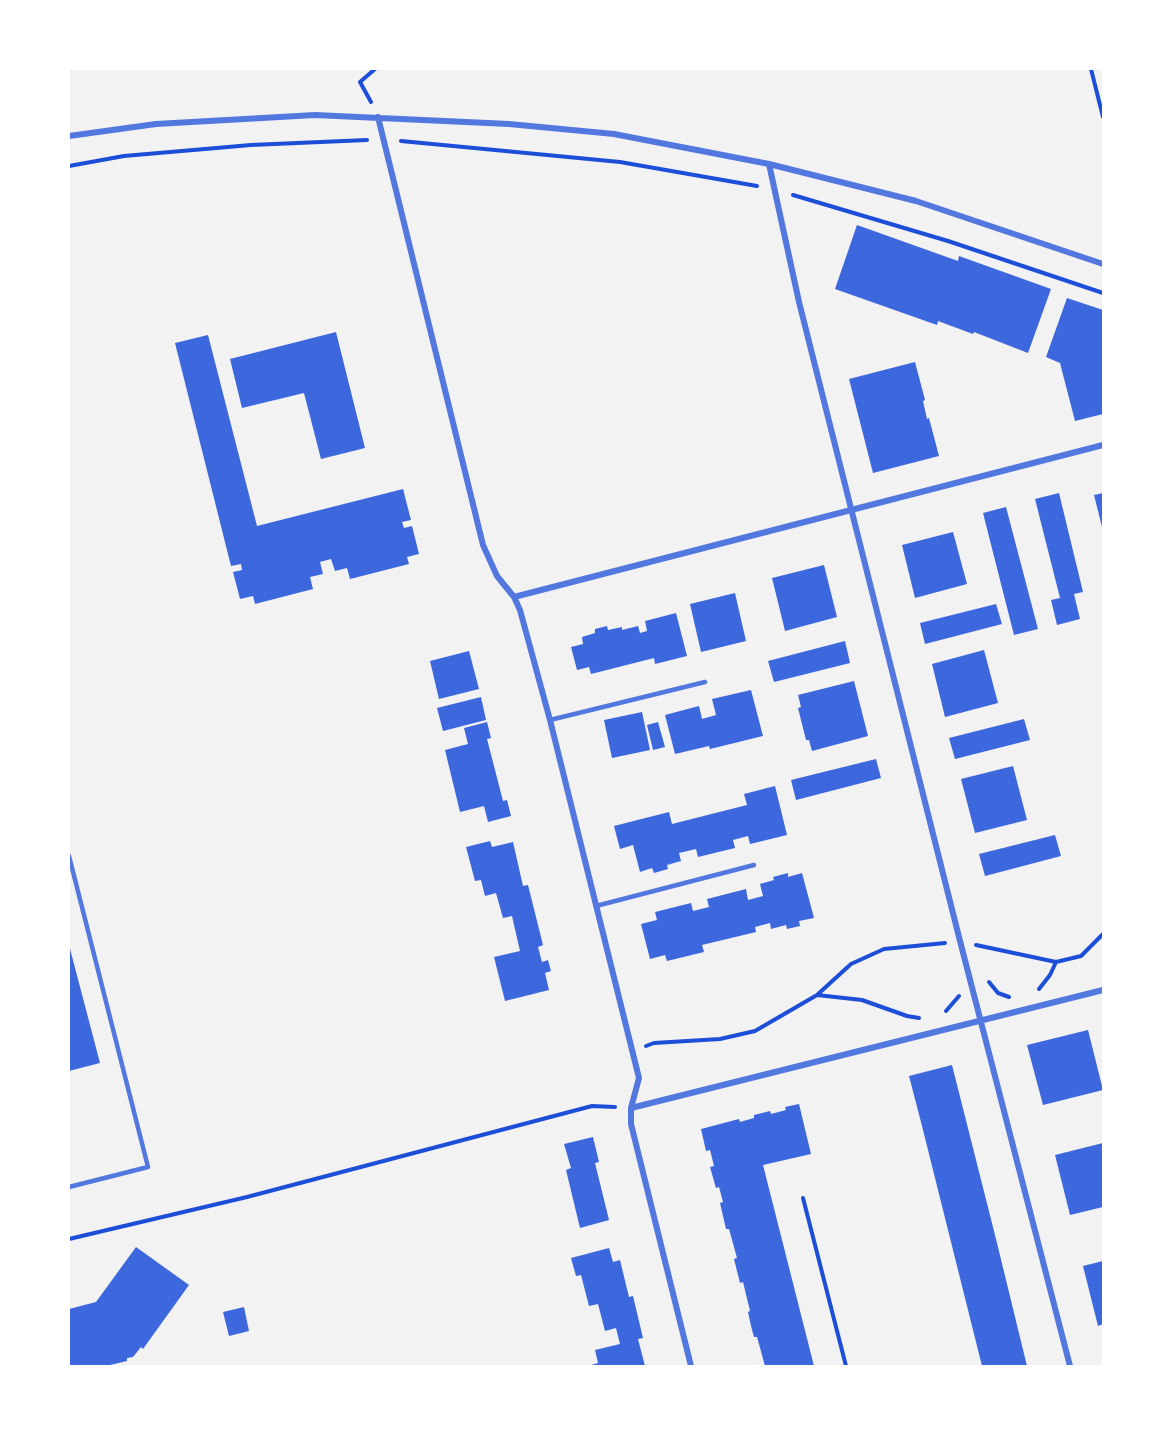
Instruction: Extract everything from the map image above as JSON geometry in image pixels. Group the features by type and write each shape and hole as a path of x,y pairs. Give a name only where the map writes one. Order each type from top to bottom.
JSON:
{"street":[{"path":"69,136 156,124 225,118 315,115 508,124 614,134 769,164 916,201 1103,264"},
{"path":"378,117 483,545 497,576 514,597 520,610 550,720 639,1078 631,1108 631,1124 691,1366"},
{"path":"769,164 799,302 1070,1366"},
{"path":"514,597 1103,445"},
{"path":"631,1108 1103,990"}],"lane":[{"path":"550,720 705,682"},
{"path":"69,856 148,1167 69,1187"},
{"path":"596,906 754,865"}],"path":[{"path":"375,69 360,82 378,117"},
{"path":"1091,69 1103,117"},
{"path":"69,166 124,156 251,145 383,139 620,162 775,189 948,241 1103,293"},
{"path":"631,1050 654,1043 720,1039 755,1031 816,995 851,964 884,949 960,941 1056,962 1081,956 1103,934"},
{"path":"948,943 950,951"},
{"path":"977,945 980,956"},
{"path":"1032,992 1039,989 1050,975 1056,962"},
{"path":"986,975 989,984 998,993 1009,997 1017,996"},
{"path":"941,1014 949,1009 958,996 958,985"},
{"path":"816,995 862,1000 907,1016 921,1018"},
{"path":"69,1239 247,1197 592,1106 631,1108"},
{"path":"802,1198 846,1366"}],"building":[{"path":"857,225 958,261 959,256 1051,289 1028,353 974,332 973,334 938,321 937,325 835,289"},
{"path":"1067,298 1103,310 1103,414 1075,421 1060,363 1046,357"},
{"path":"336,332 365,448 321,459 304,393 242,408 230,359"},
{"path":"208,335 257,526 403,489 411,520 402,522 404,528 412,526 419,554 407,557 409,564 350,579 347,568 335,571 331,559 320,562 323,574 310,577 313,589 255,604 253,596 240,599 233,572 242,570 241,564 231,566 175,343"},
{"path":"915,362 925,400 923,401 927,419 929,418 939,456 873,473 849,379"},
{"path":"1059,493 1083,592 1074,594 1080,619 1057,625 1051,600 1060,598 1035,499"},
{"path":"1103,493 1103,527 1102,527 1094,495"},
{"path":"1006,507 1038,629 1014,635 983,513"},
{"path":"953,532 967,584 915,598 902,545"},
{"path":"824,565 837,617 785,631 772,578"},
{"path":"735,593 746,641 701,652 690,604"},
{"path":"996,604 1002,624 925,644 920,623"},
{"path":"676,613 687,656 655,664 654,658 591,674 589,667 577,670 571,647 583,644 582,637 595,633 595,629 607,626 608,630 622,627 622,630 638,626 640,633 647,631 645,621"},
{"path":"845,641 850,663 774,682 768,661"},
{"path":"984,650 998,703 945,717 932,664"},
{"path":"469,651 479,689 439,699 430,661"},
{"path":"854,681 868,736 812,751 809,740 806,740 798,708 801,707 798,695"},
{"path":"751,690 763,736 710,749 709,746 675,754 665,715 699,706 702,719 716,715 712,699"},
{"path":"481,697 486,720 443,731 437,708"},
{"path":"642,712 650,750 612,758 604,720"},
{"path":"1024,719 1030,740 955,759 949,738"},
{"path":"487,722 491,738 487,739 503,801 507,800 511,816 488,822 484,806 460,812 445,750 468,744 464,728"},
{"path":"658,722 665,747 653,750 647,725"},
{"path":"876,759 881,778 796,800 791,780"},
{"path":"1013,766 1027,820 975,833 961,779"},
{"path":"775,786 787,835 750,844 748,836 733,840 735,848 698,857 696,849 679,853 681,861 667,865 668,869 654,873 652,868 640,872 633,845 620,849 614,826 669,812 672,824 747,805 744,794"},
{"path":"1055,835 1061,856 985,876 979,854"},
{"path":"490,841 492,847 513,842 523,886 528,885 543,945 538,947 542,962 548,960 551,971 545,973 549,990 505,1001 494,957 520,951 512,916 503,918 496,893 485,896 481,880 475,881 466,847"},
{"path":"788,873 788,877 802,873 814,918 799,921 800,926 787,929 786,925 771,929 770,923 755,927 756,932 702,945 704,952 667,961 665,955 650,959 641,924 657,920 655,912 691,903 693,911 709,907 707,899 746,889 748,900 763,896 760,884"},
{"path":"69,945 100,1063 69,1071"},
{"path":"1088,1030 1103,1090 1043,1105 1027,1045"},
{"path":"952,1065 1027,1366 982,1366 909,1076"},
{"path":"799,1104 811,1154 763,1165 814,1366 765,1366 757,1337 754,1337 751,1326 748,1312 750,1311 743,1282 740,1283 734,1259 737,1258 729,1229 726,1229 719,1187 716,1188 710,1167 714,1166 710,1150 706,1151 701,1129 739,1119 740,1122 754,1118 754,1115 770,1111 771,1114 786,1110 785,1107"},
{"path":"593,1137 599,1162 595,1163 609,1220 580,1228 566,1170 571,1168 564,1144"},
{"path":"1103,1143 1103,1207 1070,1215 1055,1155"},
{"path":"136,1247 189,1285 143,1349 141,1347 133,1357 127,1358 127,1361 106,1366 69,1366 69,1309 96,1302"},
{"path":"609,1248 613,1262 620,1260 629,1297 633,1296 643,1338 638,1339 645,1366 588,1366 598,1363 595,1350 620,1344 616,1328 605,1331 598,1304 589,1306 581,1275 576,1276 571,1258"},
{"path":"1103,1261 1103,1324 1098,1326 1083,1266"},
{"path":"244,1307 249,1331 229,1336 223,1312"}]}
